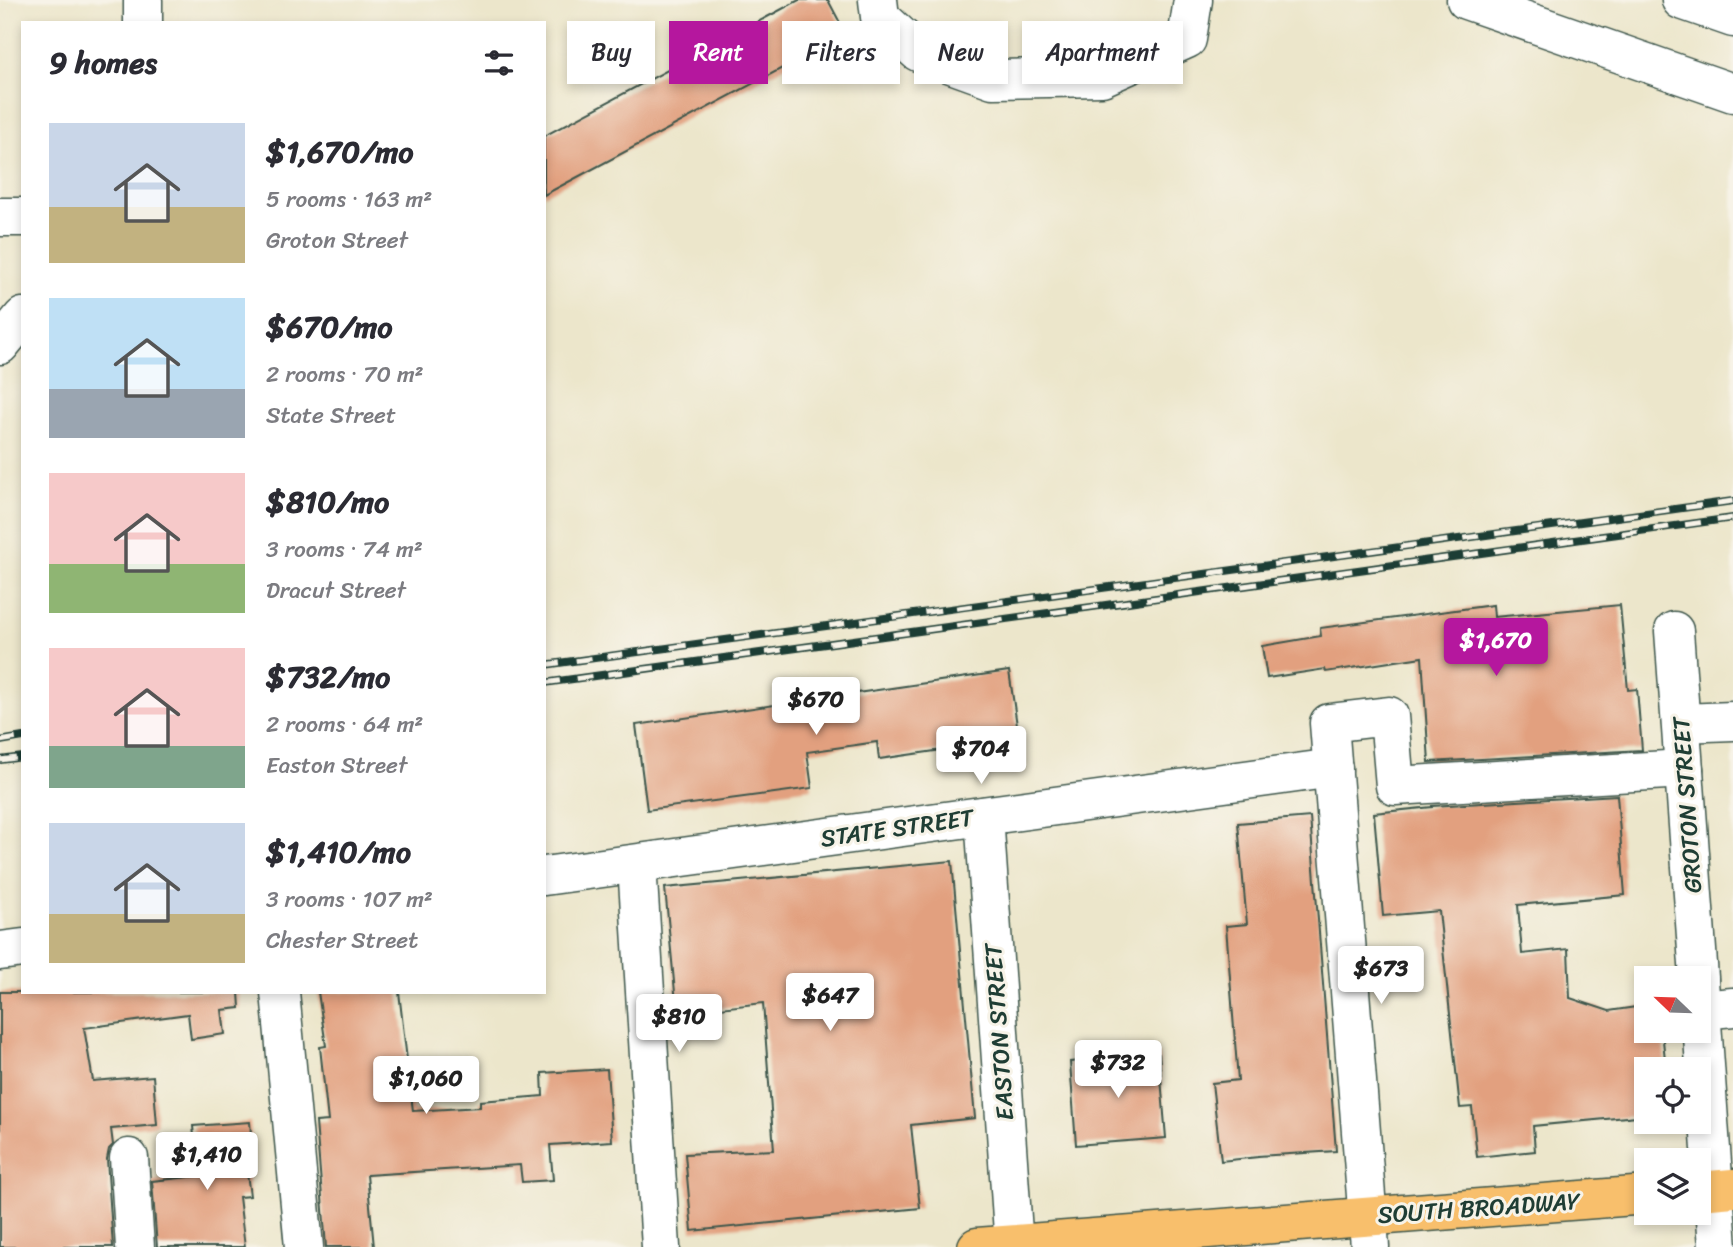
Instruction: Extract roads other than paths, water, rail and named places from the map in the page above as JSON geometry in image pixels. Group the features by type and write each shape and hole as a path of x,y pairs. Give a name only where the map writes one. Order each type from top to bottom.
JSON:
{"main road":[{"name":"SOUTH BROADWAY","path":"1001,1246 1369,1232 1634,1197"}],"street":[{"path":"143,0 143,21"},
{"path":"878,0 880,17 918,52 993,79 1102,77 1187,39 1193,0"},
{"path":"1466,0 1733,93"},
{"path":"1681,0 1733,18"},
{"path":"0,216 21,217"},
{"path":"0,345 21,319"},
{"name":"GROTON STREET","path":"1674,631 1684,769 1705,966"},
{"path":"1369,1232 1329,723 1388,716 1395,786 1684,769"},
{"path":"1681,723 1733,721"},
{"name":"STATE STREET","path":"546,876 1333,768"},
{"name":"EASTON STREET","path":"984,816 1001,1246"},
{"path":"637,864 661,1247"},
{"path":"0,951 21,948"},
{"path":"280,994 304,1247"},
{"name":"GROTON STREET","path":"1710,1043 1718,1247"},
{"path":"129,1158 135,1247"}],"railway":[{"path":"546,665 1733,501"},
{"path":"546,683 1733,518"},
{"path":"0,741 21,737"},
{"path":"0,760 21,757"}]}
